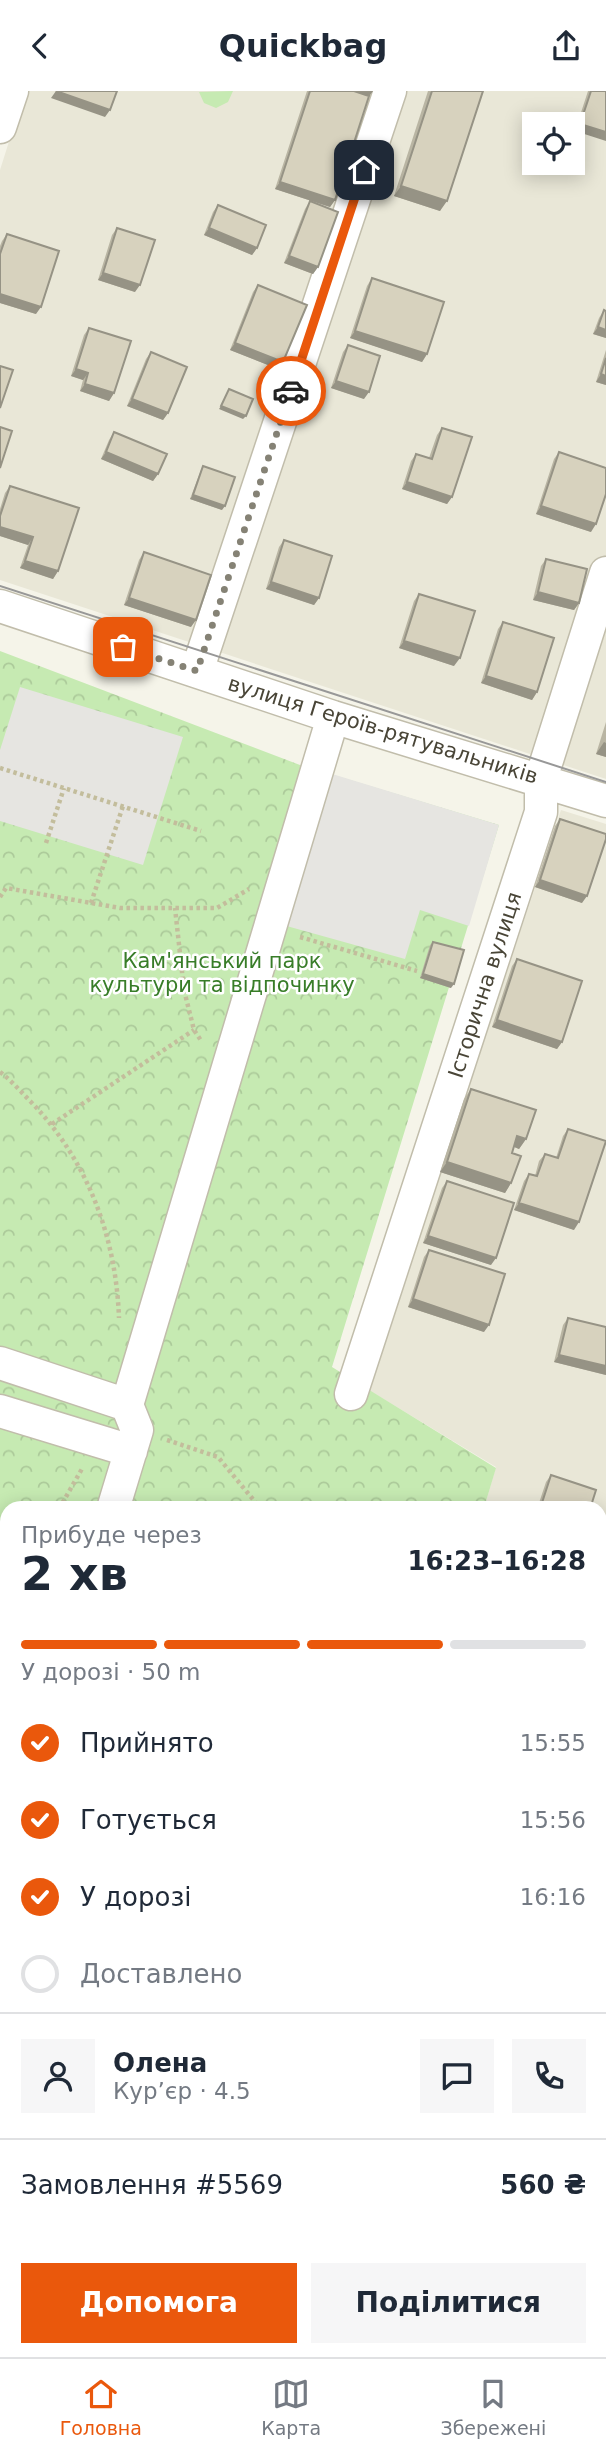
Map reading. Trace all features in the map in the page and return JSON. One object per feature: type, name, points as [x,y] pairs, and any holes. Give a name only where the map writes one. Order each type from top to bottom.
[{"type":"street","points":[[0,127],[12,91]]},
{"type":"street","points":[[197,671],[390,91]]},
{"type":"street","name":"Історична вулиця","points":[[351,1394],[541,812],[541,779],[606,573]]},
{"type":"street","name":"вулиця Героїв-рятувальників","points":[[0,606],[333,717],[606,801]]},
{"type":"street","points":[[115,1501],[132,1429],[270,928],[333,717]]},
{"type":"street","points":[[0,1363],[132,1429]]},
{"type":"street","points":[[0,1411],[97,1440],[132,1429]]},
{"type":"path","points":[[1,770],[201,831]]},
{"type":"path","points":[[46,843],[64,788]]},
{"type":"path","points":[[92,903],[123,806]]},
{"type":"path","points":[[0,897],[6,888],[120,908],[217,908],[289,865]]},
{"type":"path","points":[[166,989],[184,990],[175,908]]},
{"type":"path","points":[[270,928],[417,971]]},
{"type":"path","points":[[52,1124],[194,1030]]},
{"type":"path","points":[[0,1072],[52,1124],[81,1169],[104,1222],[117,1283],[119,1329]]},
{"type":"path","points":[[132,1429],[218,1457],[254,1501]]},
{"type":"path","points":[[63,1501],[97,1440]]},
{"type":"shaded area","points":[[25,91],[606,91],[606,779],[0,580],[0,170]]},
{"type":"shaded area","points":[[20,687],[183,737],[143,865],[0,821],[0,750]]},
{"type":"shaded area","points":[[329,773],[499,825],[469,926],[420,910],[405,959],[283,925]]},
{"type":"shaded area","points":[[561,810],[606,824],[606,1501],[486,1501],[496,1467],[367,1389]]},
{"type":"green space","points":[[233,91],[228,102],[216,108],[204,103],[199,92]]},
{"type":"green space","name":"Кам'янський парк культури та відпочинку","points":[[0,651],[300,765],[499,825],[332,1367],[496,1468],[486,1501],[0,1501]]},
{"type":"building","points":[[56,91],[117,91],[110,110]]},
{"type":"building","points":[[310,91],[354,91],[369,96],[351,152],[357,154],[350,176],[344,173],[335,200],[280,182]]},
{"type":"building","points":[[432,91],[483,91],[447,201],[401,186]]},
{"type":"building","points":[[591,91],[606,91],[606,132],[585,126],[584,112]]},
{"type":"building","points":[[310,201],[338,212],[318,267],[289,256]]},
{"type":"building","points":[[218,205],[266,225],[257,248],[209,228]]},
{"type":"building","points":[[117,228],[155,240],[140,285],[103,273]]},
{"type":"building","points":[[7,234],[59,251],[41,307],[0,294],[0,254]]},
{"type":"building","points":[[372,278],[444,302],[427,354],[355,331]]},
{"type":"building","points":[[258,285],[307,305],[283,362],[235,343]]},
{"type":"building","points":[[604,310],[606,311],[606,330],[598,327]]},
{"type":"building","points":[[89,328],[131,341],[114,393],[85,384],[88,373],[76,369]]},
{"type":"building","points":[[348,345],[380,356],[369,392],[336,381]]},
{"type":"building","points":[[151,352],[187,367],[168,413],[132,399]]},
{"type":"building","points":[[606,358],[606,376],[601,374]]},
{"type":"building","points":[[0,366],[13,370],[0,408]]},
{"type":"building","points":[[229,389],[253,399],[246,416],[221,406]]},
{"type":"building","points":[[0,427],[12,431],[0,468]]},
{"type":"building","points":[[442,428],[472,437],[452,497],[407,482],[416,454],[432,459]]},
{"type":"building","points":[[114,432],[167,454],[158,474],[106,452]]},
{"type":"building","points":[[559,452],[606,468],[606,494],[596,524],[541,506]]},
{"type":"building","points":[[203,466],[235,477],[225,506],[193,495]]},
{"type":"building","points":[[10,486],[79,508],[58,571],[25,561],[33,537],[0,527],[0,516]]},
{"type":"building","points":[[284,540],[332,556],[319,598],[271,582]]},
{"type":"building","points":[[144,552],[211,575],[196,620],[129,598]]},
{"type":"building","points":[[546,559],[587,569],[579,603],[538,592]]},
{"type":"building","points":[[419,594],[475,611],[460,658],[404,641]]},
{"type":"building","points":[[503,622],[554,638],[537,692],[486,676]]},
{"type":"building","points":[[560,819],[606,834],[587,896],[540,880]]},
{"type":"building","points":[[433,942],[464,950],[454,984],[423,974]]},
{"type":"building","points":[[517,959],[582,981],[562,1042],[497,1020]]},
{"type":"building","points":[[471,1089],[536,1110],[526,1139],[517,1136],[512,1153],[521,1156],[511,1183],[447,1162]]},
{"type":"building","points":[[568,1129],[606,1141],[579,1222],[519,1203],[529,1174],[537,1176],[545,1154],[558,1158]]},
{"type":"building","points":[[447,1181],[514,1203],[496,1258],[428,1236]]},
{"type":"building","points":[[429,1250],[505,1274],[489,1325],[413,1299]]},
{"type":"building","points":[[568,1318],[606,1327],[606,1366],[559,1355]]},
{"type":"building","points":[[551,1475],[596,1490],[593,1501],[543,1501]]},
{"type":"tram line","points":[[0,586],[606,782]]},
{"type":"way so far","points":[[123,647],[197,671],[291,391]]},
{"type":"route","points":[[291,391],[364,170]]}]
